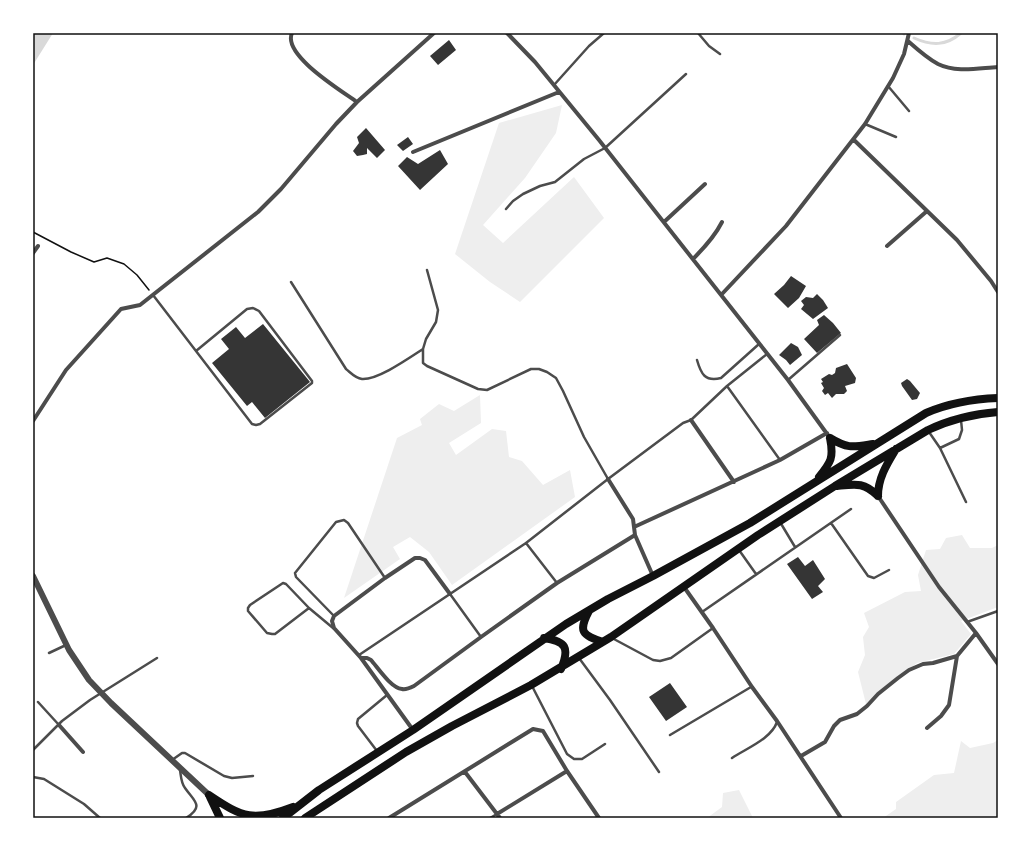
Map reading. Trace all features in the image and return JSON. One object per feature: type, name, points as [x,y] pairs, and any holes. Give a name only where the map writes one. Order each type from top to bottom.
[{"type":"highway","points":[[283,818],[300,804],[412,730],[544,638],[589,610],[750,523],[926,413],[940,407],[964,401],[998,398]]},
{"type":"highway","points":[[305,818],[418,745],[561,669],[611,638],[738,548],[897,448],[942,423],[961,417],[998,412]]},
{"type":"highway","points":[[828,436],[841,445],[850,447],[877,444]]},
{"type":"highway","points":[[813,484],[830,463],[832,457],[833,450],[828,436]]},
{"type":"highway","points":[[878,496],[880,478],[897,448]]},
{"type":"highway","points":[[835,486],[858,484],[865,485],[878,496]]},
{"type":"highway","points":[[589,610],[582,625],[583,632],[589,637],[603,642]]},
{"type":"highway","points":[[544,638],[557,640],[564,646],[566,654],[561,669]]},
{"type":"highway","points":[[209,796],[227,808],[239,813],[254,816],[265,816],[300,804]]},
{"type":"highway","points":[[209,796],[220,818]]},
{"type":"highway","points":[[314,818],[326,804]]},
{"type":"street","points":[[292,33],[291,42],[308,66],[357,102]]},
{"type":"street","points":[[33,421],[66,370],[121,309],[140,305],[258,212],[357,102],[434,33]]},
{"type":"street","points":[[507,33],[535,62],[554,85],[722,294],[788,380],[828,436],[734,482],[634,527]]},
{"type":"street","points":[[722,294],[786,226],[854,140],[888,86],[899,65],[910,33]]},
{"type":"street","points":[[908,41],[925,56],[938,64],[949,68],[961,69],[998,67]]},
{"type":"street","points":[[413,152],[559,92]]},
{"type":"street","points":[[854,140],[958,240],[998,292]]},
{"type":"street","points":[[664,222],[705,184]]},
{"type":"street","points":[[887,246],[927,211]]},
{"type":"street","points":[[694,259],[717,232],[722,222]]},
{"type":"street","points":[[33,253],[38,246]]},
{"type":"street","points":[[691,420],[734,482]]},
{"type":"street","points":[[608,479],[634,519],[635,535],[653,576]]},
{"type":"street","points":[[878,496],[938,587],[976,633],[998,664]]},
{"type":"street","points":[[360,657],[371,660],[394,686],[401,689],[408,689],[557,583],[635,535]]},
{"type":"street","points":[[412,730],[360,657],[334,628],[332,621],[334,616],[385,578],[416,558],[425,560],[450,594]]},
{"type":"street","points":[[33,576],[67,644],[79,666],[89,680],[209,796]]},
{"type":"street","points":[[683,587],[801,756],[841,818]]},
{"type":"street","points":[[926,728],[941,716],[949,705],[957,656],[976,633]]},
{"type":"street","points":[[801,756],[825,742],[834,726],[840,720],[858,714],[878,694],[909,670],[923,664],[933,663],[957,656]]},
{"type":"street","points":[[59,725],[83,752]]},
{"type":"street","points":[[389,818],[533,729],[542,731],[599,818]]},
{"type":"street","points":[[464,772],[498,816],[567,771]]},
{"type":"lane","points":[[554,85],[589,46],[604,33]]},
{"type":"lane","points":[[698,33],[709,46],[720,54]]},
{"type":"lane","points":[[506,209],[513,201],[531,189],[555,182],[584,159],[605,148],[686,74]]},
{"type":"lane","points":[[888,86],[909,111]]},
{"type":"lane","points":[[865,124],[896,137]]},
{"type":"lane","points":[[427,270],[438,310],[436,322],[426,339],[423,349],[423,362],[427,366],[478,390],[487,390],[531,369],[539,369],[547,372],[556,378],[584,436],[608,479]]},
{"type":"lane","points":[[291,282],[346,369],[354,376],[370,378],[396,367],[423,349]]},
{"type":"lane","points":[[153,295],[252,424],[260,424],[311,386],[312,383],[259,311],[253,308],[247,309],[196,351]]},
{"type":"lane","points":[[788,380],[840,335]]},
{"type":"lane","points":[[697,360],[703,375],[709,379],[715,380],[721,378],[760,344]]},
{"type":"lane","points":[[360,657],[526,543],[683,423],[691,420],[727,386],[767,354]]},
{"type":"lane","points":[[727,386],[780,460]]},
{"type":"lane","points":[[940,448],[959,439],[962,430],[961,417]]},
{"type":"lane","points":[[928,430],[940,448],[966,502]]},
{"type":"lane","points":[[701,612],[851,509]]},
{"type":"lane","points":[[334,616],[296,577],[295,573],[336,522],[344,520],[348,523],[385,578]]},
{"type":"lane","points":[[780,521],[795,547]]},
{"type":"lane","points":[[830,523],[868,576],[874,578],[889,570]]},
{"type":"lane","points":[[526,543],[557,583]]},
{"type":"lane","points":[[738,548],[756,574]]},
{"type":"lane","points":[[309,608],[276,634],[267,633],[248,611],[250,605],[283,583],[289,586],[309,608],[334,628]]},
{"type":"lane","points":[[450,594],[481,637]]},
{"type":"lane","points":[[967,622],[998,611]]},
{"type":"lane","points":[[611,638],[653,660],[660,662],[671,658],[713,628]]},
{"type":"lane","points":[[49,653],[67,644]]},
{"type":"lane","points":[[33,750],[59,725],[100,692],[157,658]]},
{"type":"lane","points":[[579,658],[610,700],[659,772]]},
{"type":"lane","points":[[531,685],[567,754],[574,759],[582,759],[605,744]]},
{"type":"lane","points":[[670,735],[752,687]]},
{"type":"lane","points":[[378,752],[357,723],[358,719],[388,695]]},
{"type":"lane","points":[[38,702],[59,725]]},
{"type":"lane","points":[[732,758],[770,734],[775,728],[777,721]]},
{"type":"lane","points":[[172,761],[182,753],[185,753],[224,776],[232,778],[253,776]]},
{"type":"lane","points":[[179,767],[182,784],[196,802],[196,808],[193,814],[186,818]]},
{"type":"lane","points":[[33,777],[44,779],[84,804],[100,818]]},
{"type":"lane","points":[[490,818],[498,816]]},
{"type":"path","points":[[33,232],[94,262],[106,258],[124,264],[137,275],[153,295]]},
{"type":"shaded area","points":[[33,33],[53,33],[33,65]]},
{"type":"shaded area","points":[[562,105],[556,133],[525,178],[483,225],[503,243],[574,177],[604,218],[520,302],[490,282],[455,254],[499,123]]},
{"type":"shaded area","points":[[480,395],[481,423],[449,443],[456,455],[492,429],[506,431],[509,457],[522,461],[543,485],[570,470],[575,497],[452,585],[429,552],[410,537],[393,547],[400,559],[344,598],[397,438],[422,425],[420,419],[439,404],[454,411]]},
{"type":"shaded area","points":[[962,535],[970,548],[992,548],[998,545],[998,607],[961,621],[971,634],[954,654],[917,663],[866,704],[858,672],[865,655],[863,637],[869,627],[864,613],[905,592],[921,591],[918,575],[926,550],[940,549],[946,538]]},
{"type":"shaded area","points":[[998,740],[998,818],[883,818],[896,809],[896,802],[934,775],[954,773],[961,741],[970,748],[993,743]]},
{"type":"shaded area","points":[[739,790],[753,818],[707,818],[722,807],[723,793]]},
{"type":"building","points":[[449,40],[456,50],[438,65],[430,56]]},
{"type":"building","points":[[366,128],[385,150],[377,158],[367,148],[367,154],[363,155],[357,156],[353,151],[359,143],[357,137]]},
{"type":"building","points":[[408,137],[413,144],[403,151],[397,145]]},
{"type":"building","points":[[440,150],[448,164],[420,190],[398,166],[407,157],[418,164]]},
{"type":"building","points":[[791,276],[806,286],[799,298],[788,308],[774,294]]},
{"type":"building","points":[[817,294],[828,308],[813,319],[801,309],[804,305],[801,301],[806,297],[813,298]]},
{"type":"building","points":[[824,315],[841,333],[817,353],[804,339],[819,325],[817,320]]},
{"type":"building","points":[[263,324],[310,382],[265,418],[252,402],[247,406],[212,363],[229,349],[221,339],[236,327],[245,338]]},
{"type":"building","points":[[791,343],[798,347],[802,355],[790,365],[779,355]]},
{"type":"building","points":[[847,364],[856,378],[855,383],[845,386],[847,391],[844,394],[836,394],[832,398],[828,393],[825,395],[822,391],[824,388],[821,383],[823,382],[821,379],[829,374],[832,375],[835,373],[836,368]]},
{"type":"building","points":[[907,379],[920,393],[917,399],[912,400],[902,386],[901,383]]},
{"type":"building","points":[[798,557],[805,566],[813,560],[825,579],[818,586],[823,592],[812,599],[787,564]]},
{"type":"building","points":[[670,683],[687,707],[666,721],[649,697]]},
{"type":"waterway","points":[[914,38],[921,41],[939,43],[950,40],[961,33]]}]
